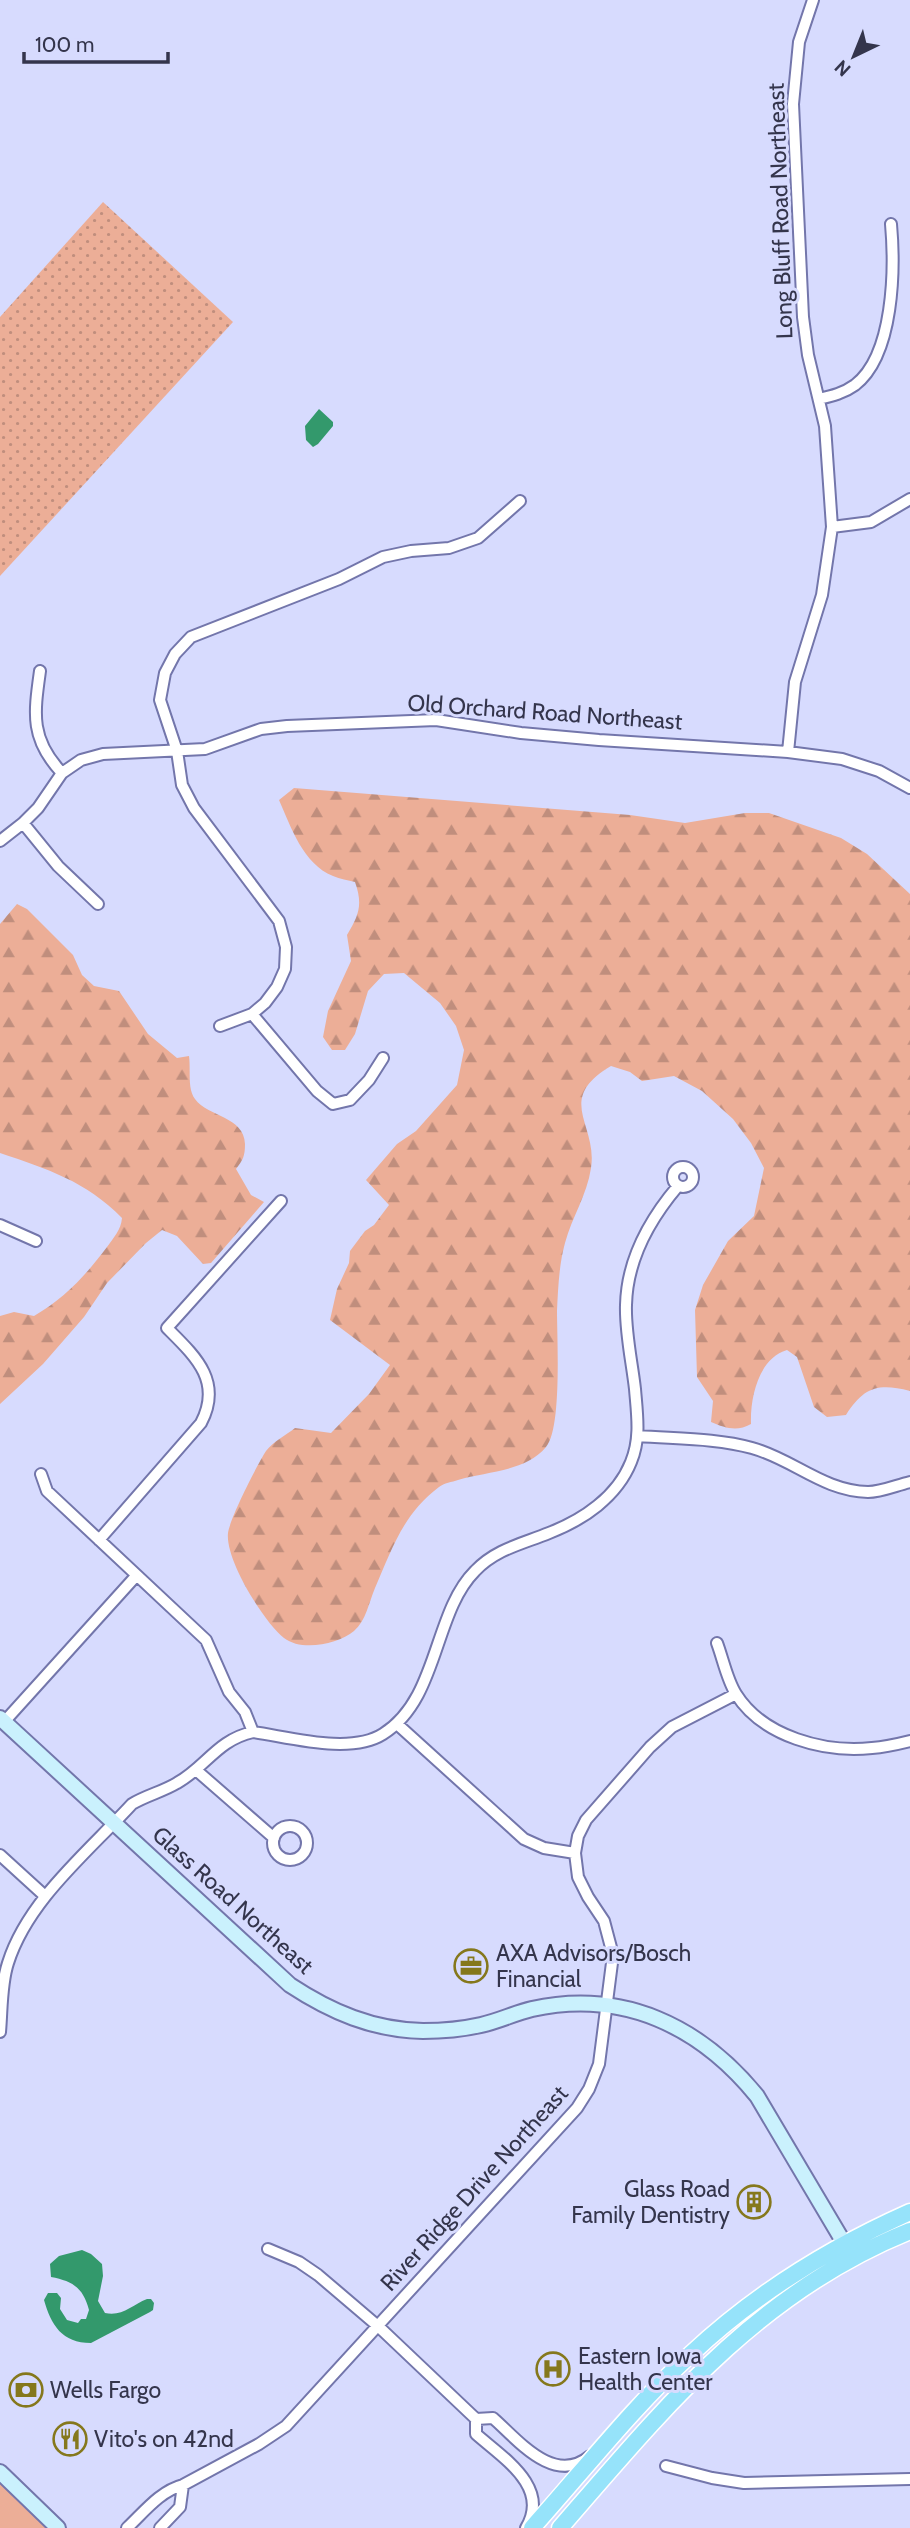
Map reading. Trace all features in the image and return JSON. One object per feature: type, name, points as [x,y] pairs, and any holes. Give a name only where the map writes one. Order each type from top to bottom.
[{"type":"main road","points":[[532,2528],[690,2354],[731,2319],[781,2282],[845,2243],[910,2212]]},
{"type":"main road","points":[[560,2528],[655,2418],[698,2373],[745,2331],[780,2303],[853,2258],[910,2231]]},
{"type":"street","name":"Long Bluff Road Northeast","points":[[788,752],[795,682],[822,595],[832,527],[825,426],[808,355],[803,317],[793,104],[799,42],[813,0]]},
{"type":"street","points":[[820,399],[841,393],[856,384],[878,352],[889,302],[894,260],[891,224]]},
{"type":"street","points":[[832,527],[871,522],[910,499]]},
{"type":"street","points":[[220,1026],[252,1014],[277,987],[285,969],[286,947],[279,921],[194,808],[182,785],[177,751],[160,700],[165,673],[175,654],[191,637],[339,579],[383,557],[411,551],[449,548],[478,538],[520,501]]},
{"type":"street","points":[[40,671],[35,720],[38,739],[47,758],[62,773]]},
{"type":"street","name":"Old Orchard Road Northeast","points":[[0,841],[38,808],[62,773],[82,760],[103,754],[205,749],[261,729],[286,726],[436,720],[520,733],[788,752],[842,759],[879,771],[910,788]]},
{"type":"street","points":[[23,823],[58,866],[98,904]]},
{"type":"street","points":[[252,1014],[317,1091],[332,1104],[351,1100],[369,1080],[383,1058]]},
{"type":"street","points":[[0,2032],[7,1965],[32,1913],[114,1823],[140,1799],[175,1784],[196,1770],[228,1740],[253,1732],[337,1744],[361,1743],[381,1736],[397,1724],[417,1694],[432,1665],[457,1594],[473,1572],[493,1555],[579,1520],[600,1504],[618,1483],[631,1463],[639,1436],[626,1306],[629,1281],[635,1256],[648,1228],[678,1186]]},
{"type":"street","points":[[99,1540],[201,1423],[209,1408],[210,1395],[196,1357],[167,1328],[281,1200]]},
{"type":"street","points":[[0,1225],[36,1241]]},
{"type":"street","points":[[639,1436],[729,1443],[753,1448],[780,1458],[835,1487],[869,1492],[910,1482]]},
{"type":"street","points":[[41,1474],[47,1491],[206,1640],[229,1692],[245,1712],[253,1732]]},
{"type":"street","points":[[2,1720],[136,1576]]},
{"type":"street","points":[[717,1643],[736,1694],[760,1720],[791,1738],[828,1747],[871,1748],[910,1741]]},
{"type":"street","points":[[397,1724],[524,1839],[544,1848],[575,1853],[578,1836],[586,1820],[650,1747],[672,1727],[736,1694]]},
{"type":"street","name":"Glass Road Northeast","points":[[2,1720],[290,1985],[340,2014],[376,2026],[427,2031],[481,2025],[531,2009],[554,2005],[607,2003],[660,2020],[685,2032],[738,2072],[757,2096],[853,2258]]},
{"type":"street","points":[[196,1770],[274,1838]]},
{"type":"street","name":"River Ridge Drive Northeast","points":[[127,2528],[173,2488],[260,2444],[286,2426],[577,2108],[589,2089],[599,2064],[612,1955],[604,1921],[579,1877],[575,1853]]},
{"type":"street","points":[[0,1855],[45,1896]]},
{"type":"street","points":[[268,2249],[318,2275],[379,2327],[476,2419],[477,2434],[521,2474],[530,2487],[534,2503],[526,2528]]},
{"type":"street","points":[[476,2419],[493,2418],[534,2454],[549,2463],[566,2467],[584,2460],[615,2434]]},
{"type":"street","points":[[667,2466],[744,2483],[910,2479]]},
{"type":"street","points":[[0,2472],[58,2528]]},
{"type":"street","points":[[160,2528],[180,2507],[183,2485]]},
{"type":"green space","points":[[103,202],[233,322],[0,576],[0,317]]},
{"type":"green space","points":[[294,788],[630,815],[685,823],[745,813],[769,813],[841,838],[867,854],[910,894],[910,1391],[889,1387],[873,1390],[859,1398],[846,1415],[827,1417],[814,1407],[797,1357],[787,1350],[769,1361],[758,1380],[752,1402],[751,1424],[731,1428],[711,1422],[713,1401],[697,1377],[695,1310],[703,1285],[728,1241],[754,1216],[764,1168],[751,1143],[733,1119],[702,1091],[674,1076],[642,1081],[630,1072],[611,1066],[594,1078],[585,1090],[581,1102],[592,1152],[591,1168],[561,1260],[557,1311],[557,1403],[551,1437],[546,1447],[517,1466],[446,1484],[427,1497],[400,1533],[364,1617],[354,1631],[339,1640],[320,1645],[300,1645],[284,1638],[266,1619],[239,1574],[229,1545],[230,1526],[251,1479],[269,1448],[295,1428],[331,1433],[369,1394],[390,1365],[330,1320],[337,1289],[349,1263],[350,1251],[389,1205],[366,1180],[397,1144],[416,1131],[457,1085],[464,1050],[456,1026],[440,1003],[404,973],[384,974],[368,991],[355,1034],[345,1050],[332,1050],[323,1037],[328,1011],[351,961],[347,935],[357,916],[359,897],[355,882],[323,870],[299,844],[279,800]]},
{"type":"green space","points":[[17,904],[27,909],[73,955],[82,975],[94,986],[119,991],[148,1034],[177,1058],[189,1056],[190,1084],[195,1099],[239,1128],[245,1148],[243,1158],[236,1169],[251,1195],[264,1202],[211,1263],[203,1264],[177,1236],[162,1230],[107,1283],[84,1317],[43,1364],[0,1404],[0,1316],[14,1312],[34,1316],[56,1302],[99,1257],[117,1233],[122,1218],[80,1185],[0,1153],[0,924]]},
{"type":"green space","points":[[0,2472],[58,2528],[0,2528]]},
{"type":"shaded area","points":[[319,409],[333,422],[333,426],[313,447],[306,440],[305,426]]},
{"type":"shaded area","points":[[82,2250],[102,2264],[103,2276],[98,2301],[105,2313],[122,2312],[147,2299],[154,2303],[150,2312],[91,2343],[72,2340],[59,2331],[44,2300],[48,2293],[57,2293],[61,2298],[60,2309],[67,2320],[78,2323],[81,2319],[86,2319],[89,2310],[80,2291],[71,2283],[51,2277],[50,2264],[59,2256]]},
{"type":"place","name":"AXA Advisors/Bosch Financial","points":[[471,1966]]},
{"type":"place","name":"Glass Road Family Dentistry","points":[[754,2202]]},
{"type":"place","name":"Eastern Iowa Health Center","points":[[553,2369]]},
{"type":"place","name":"Wells Fargo","points":[[26,2390]]},
{"type":"place","name":"Vito's on 42nd","points":[[70,2439]]}]
